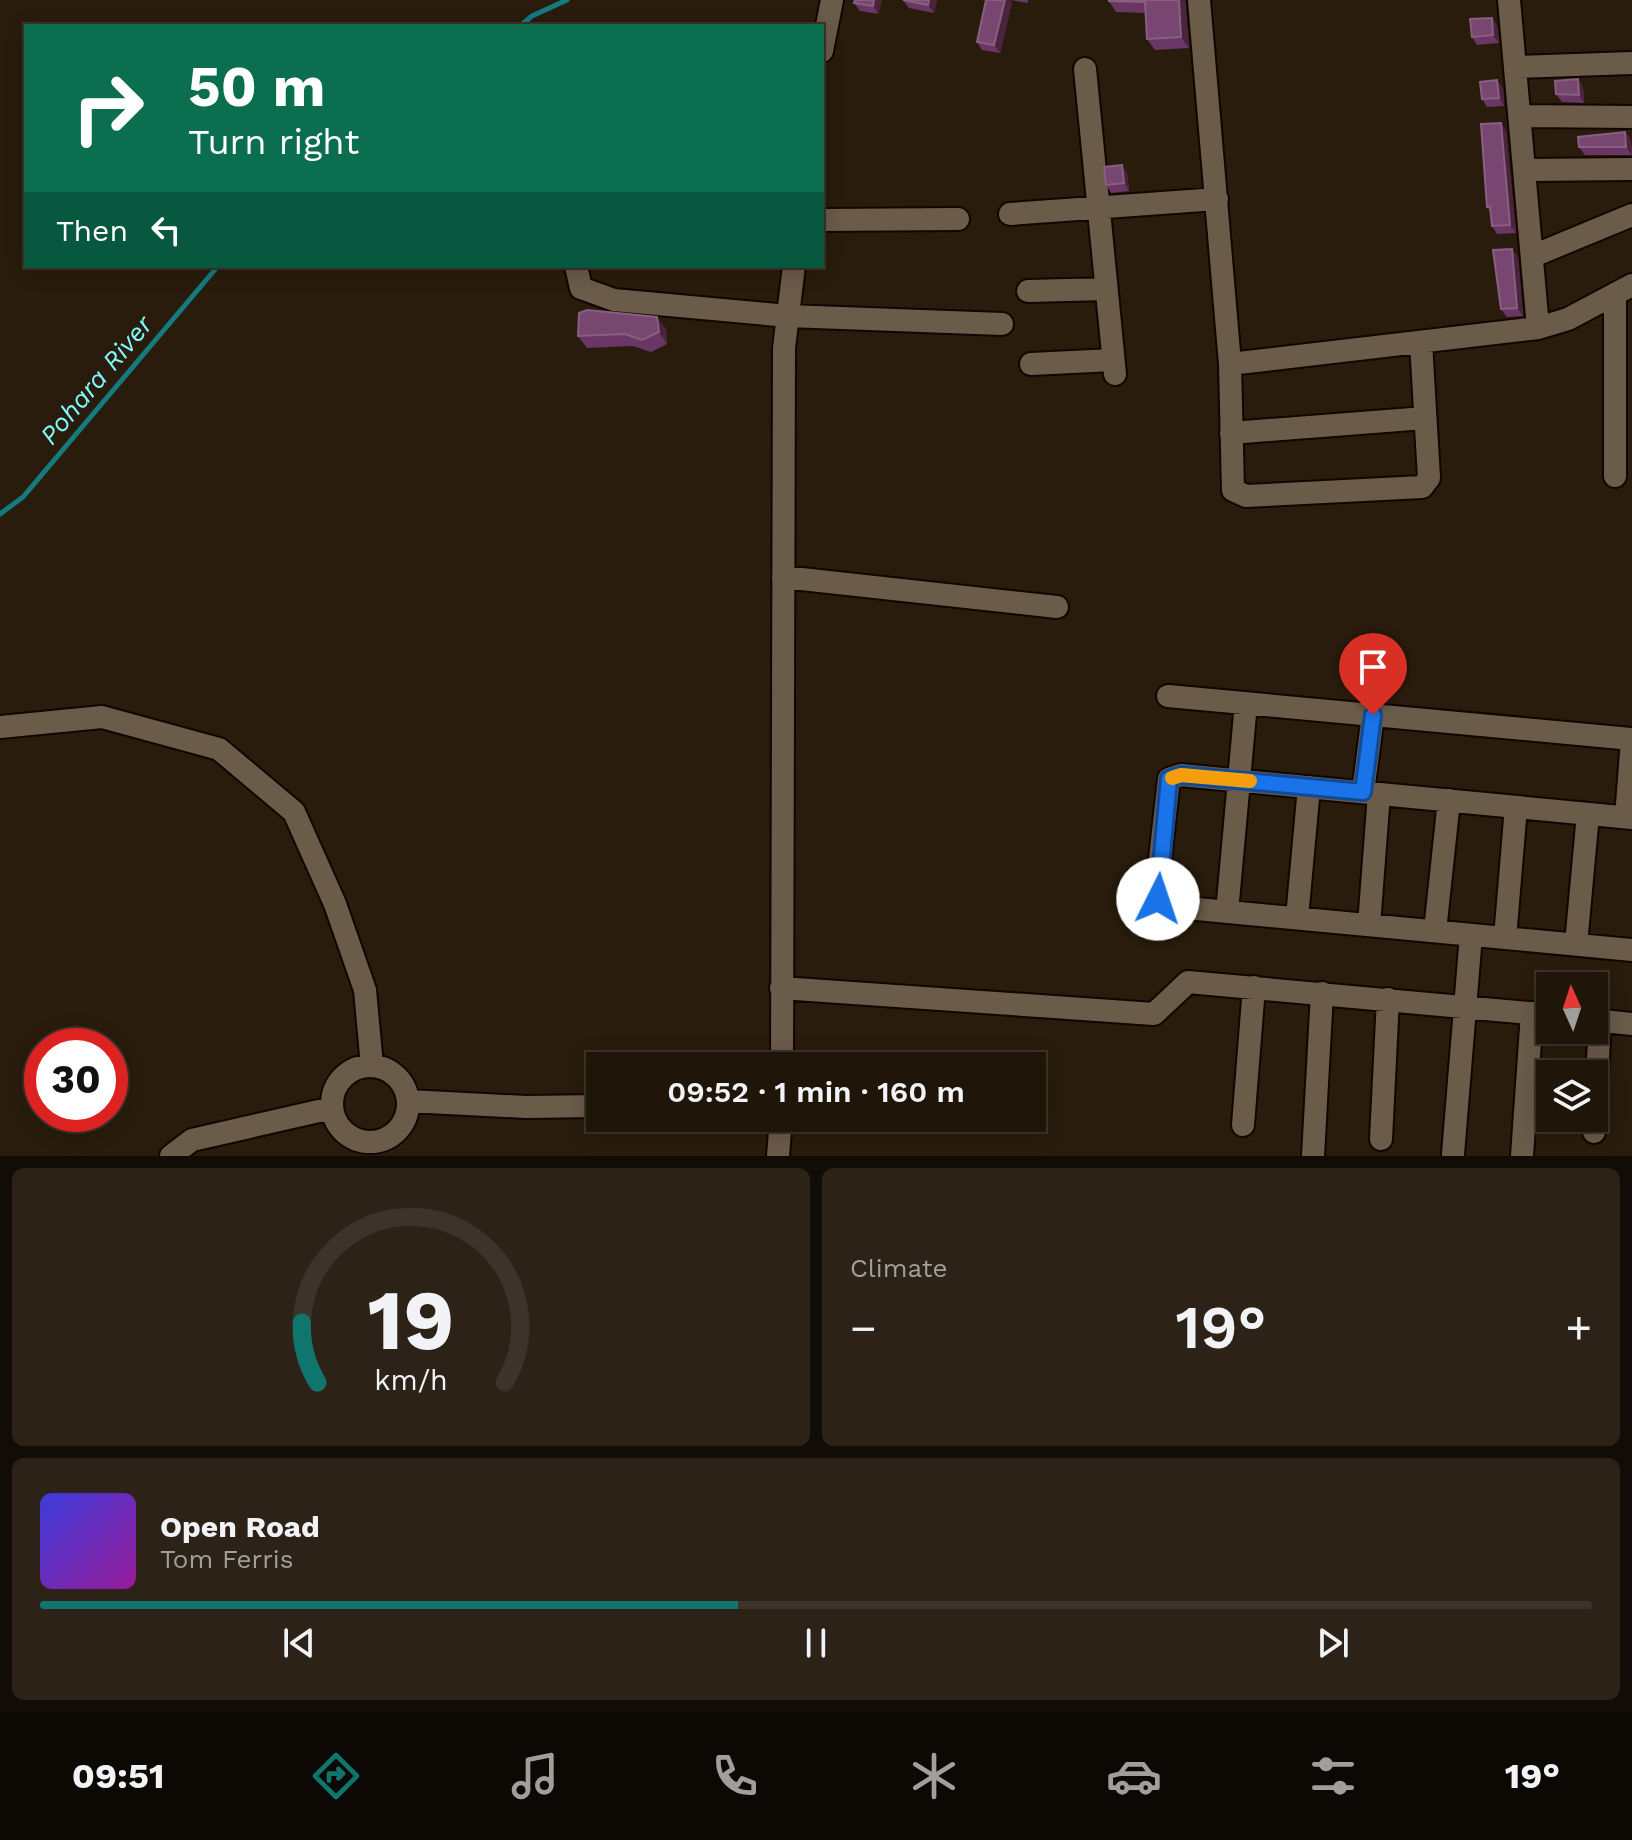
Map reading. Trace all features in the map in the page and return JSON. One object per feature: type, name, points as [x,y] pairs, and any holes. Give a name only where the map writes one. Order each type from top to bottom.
[{"type":"street","points":[[824,41],[832,0]]},
{"type":"street","points":[[1199,0],[1230,364],[1233,490],[1246,496],[1422,487],[1429,478],[1421,342]]},
{"type":"street","points":[[1509,0],[1538,328]]},
{"type":"street","points":[[1515,67],[1632,63]]},
{"type":"street","points":[[1031,364],[1114,367],[1085,69]]},
{"type":"street","points":[[1520,116],[1632,117]]},
{"type":"street","points":[[1525,170],[1632,169]]},
{"type":"street","points":[[1010,214],[1217,199]]},
{"type":"street","points":[[1533,256],[1632,215]]},
{"type":"street","points":[[824,220],[958,219]]},
{"type":"street","points":[[576,268],[581,288],[614,300],[788,316],[1002,324]]},
{"type":"street","points":[[782,1052],[784,348],[794,268]]},
{"type":"street","points":[[1028,291],[1106,289]]},
{"type":"street","points":[[1230,364],[1538,328],[1568,319],[1624,290],[1621,464]]},
{"type":"street","points":[[1231,433],[1425,418]]},
{"type":"street","points":[[783,577],[1057,607]]},
{"type":"street","points":[[1168,696],[1632,740],[1629,818],[1181,775],[1169,779],[1156,894],[1165,906],[1632,950]]},
{"type":"street","points":[[1227,912],[1246,703]]},
{"type":"street","points":[[1369,925],[1373,715]]},
{"type":"street","points":[[0,727],[102,717],[219,749],[294,812],[335,904],[365,990],[372,1066]]},
{"type":"street","points":[[1297,918],[1309,787]]},
{"type":"street","points":[[1435,931],[1449,800]]},
{"type":"street","points":[[1505,938],[1516,807]]},
{"type":"street","points":[[1576,944],[1588,814]]},
{"type":"street","points":[[1453,1154],[1471,935]]},
{"type":"street","points":[[781,988],[1154,1014],[1188,982],[1536,1013]]},
{"type":"street","points":[[1243,1125],[1254,987]]},
{"type":"street","points":[[1313,1156],[1322,993]]},
{"type":"street","points":[[1381,1139],[1388,999]]},
{"type":"street","points":[[1608,1021],[1632,1024]]},
{"type":"street","points":[[1522,1156],[1537,1044]]},
{"type":"street","points":[[372,1066],[392,1073],[400,1081],[408,1101],[401,1126],[380,1140],[367,1141],[344,1131],[332,1108],[333,1095],[347,1073],[372,1066]]},
{"type":"street","points":[[408,1101],[526,1107],[586,1106]]},
{"type":"street","points":[[171,1156],[192,1140],[332,1108]]},
{"type":"street","points":[[778,1156],[780,1132]]},
{"type":"building","points":[[855,0],[874,0],[873,6],[854,3]]},
{"type":"building","points":[[903,0],[929,0],[928,5]]},
{"type":"building","points":[[986,0],[1005,0],[994,45],[977,42]]},
{"type":"building","points":[[1109,0],[1179,0],[1181,37],[1147,39],[1145,2]]},
{"type":"building","points":[[1492,18],[1493,35],[1472,37],[1470,19]]},
{"type":"building","points":[[1578,79],[1579,95],[1556,94],[1555,81]]},
{"type":"building","points":[[1497,80],[1499,98],[1482,99],[1480,82]]},
{"type":"building","points":[[1501,123],[1510,225],[1492,226],[1490,206],[1487,207],[1481,124]]},
{"type":"building","points":[[1625,132],[1626,147],[1579,147],[1578,137]]},
{"type":"building","points":[[1122,165],[1124,183],[1106,185],[1104,167]]},
{"type":"building","points":[[1512,249],[1517,308],[1501,309],[1493,250]]},
{"type":"building","points":[[587,310],[657,317],[659,332],[642,340],[625,334],[578,336],[579,313]]},
{"type":"waterway","name":"Pohara River","points":[[522,24],[532,16],[567,0]]},
{"type":"waterway","name":"Pohara River","points":[[0,514],[23,497],[216,268]]},
{"type":"slow traffic","points":[[1172,778],[1181,775],[1250,781]]},
{"type":"route","points":[[1158,899],[1156,894],[1169,779],[1181,775],[1363,792],[1373,715]]}]
